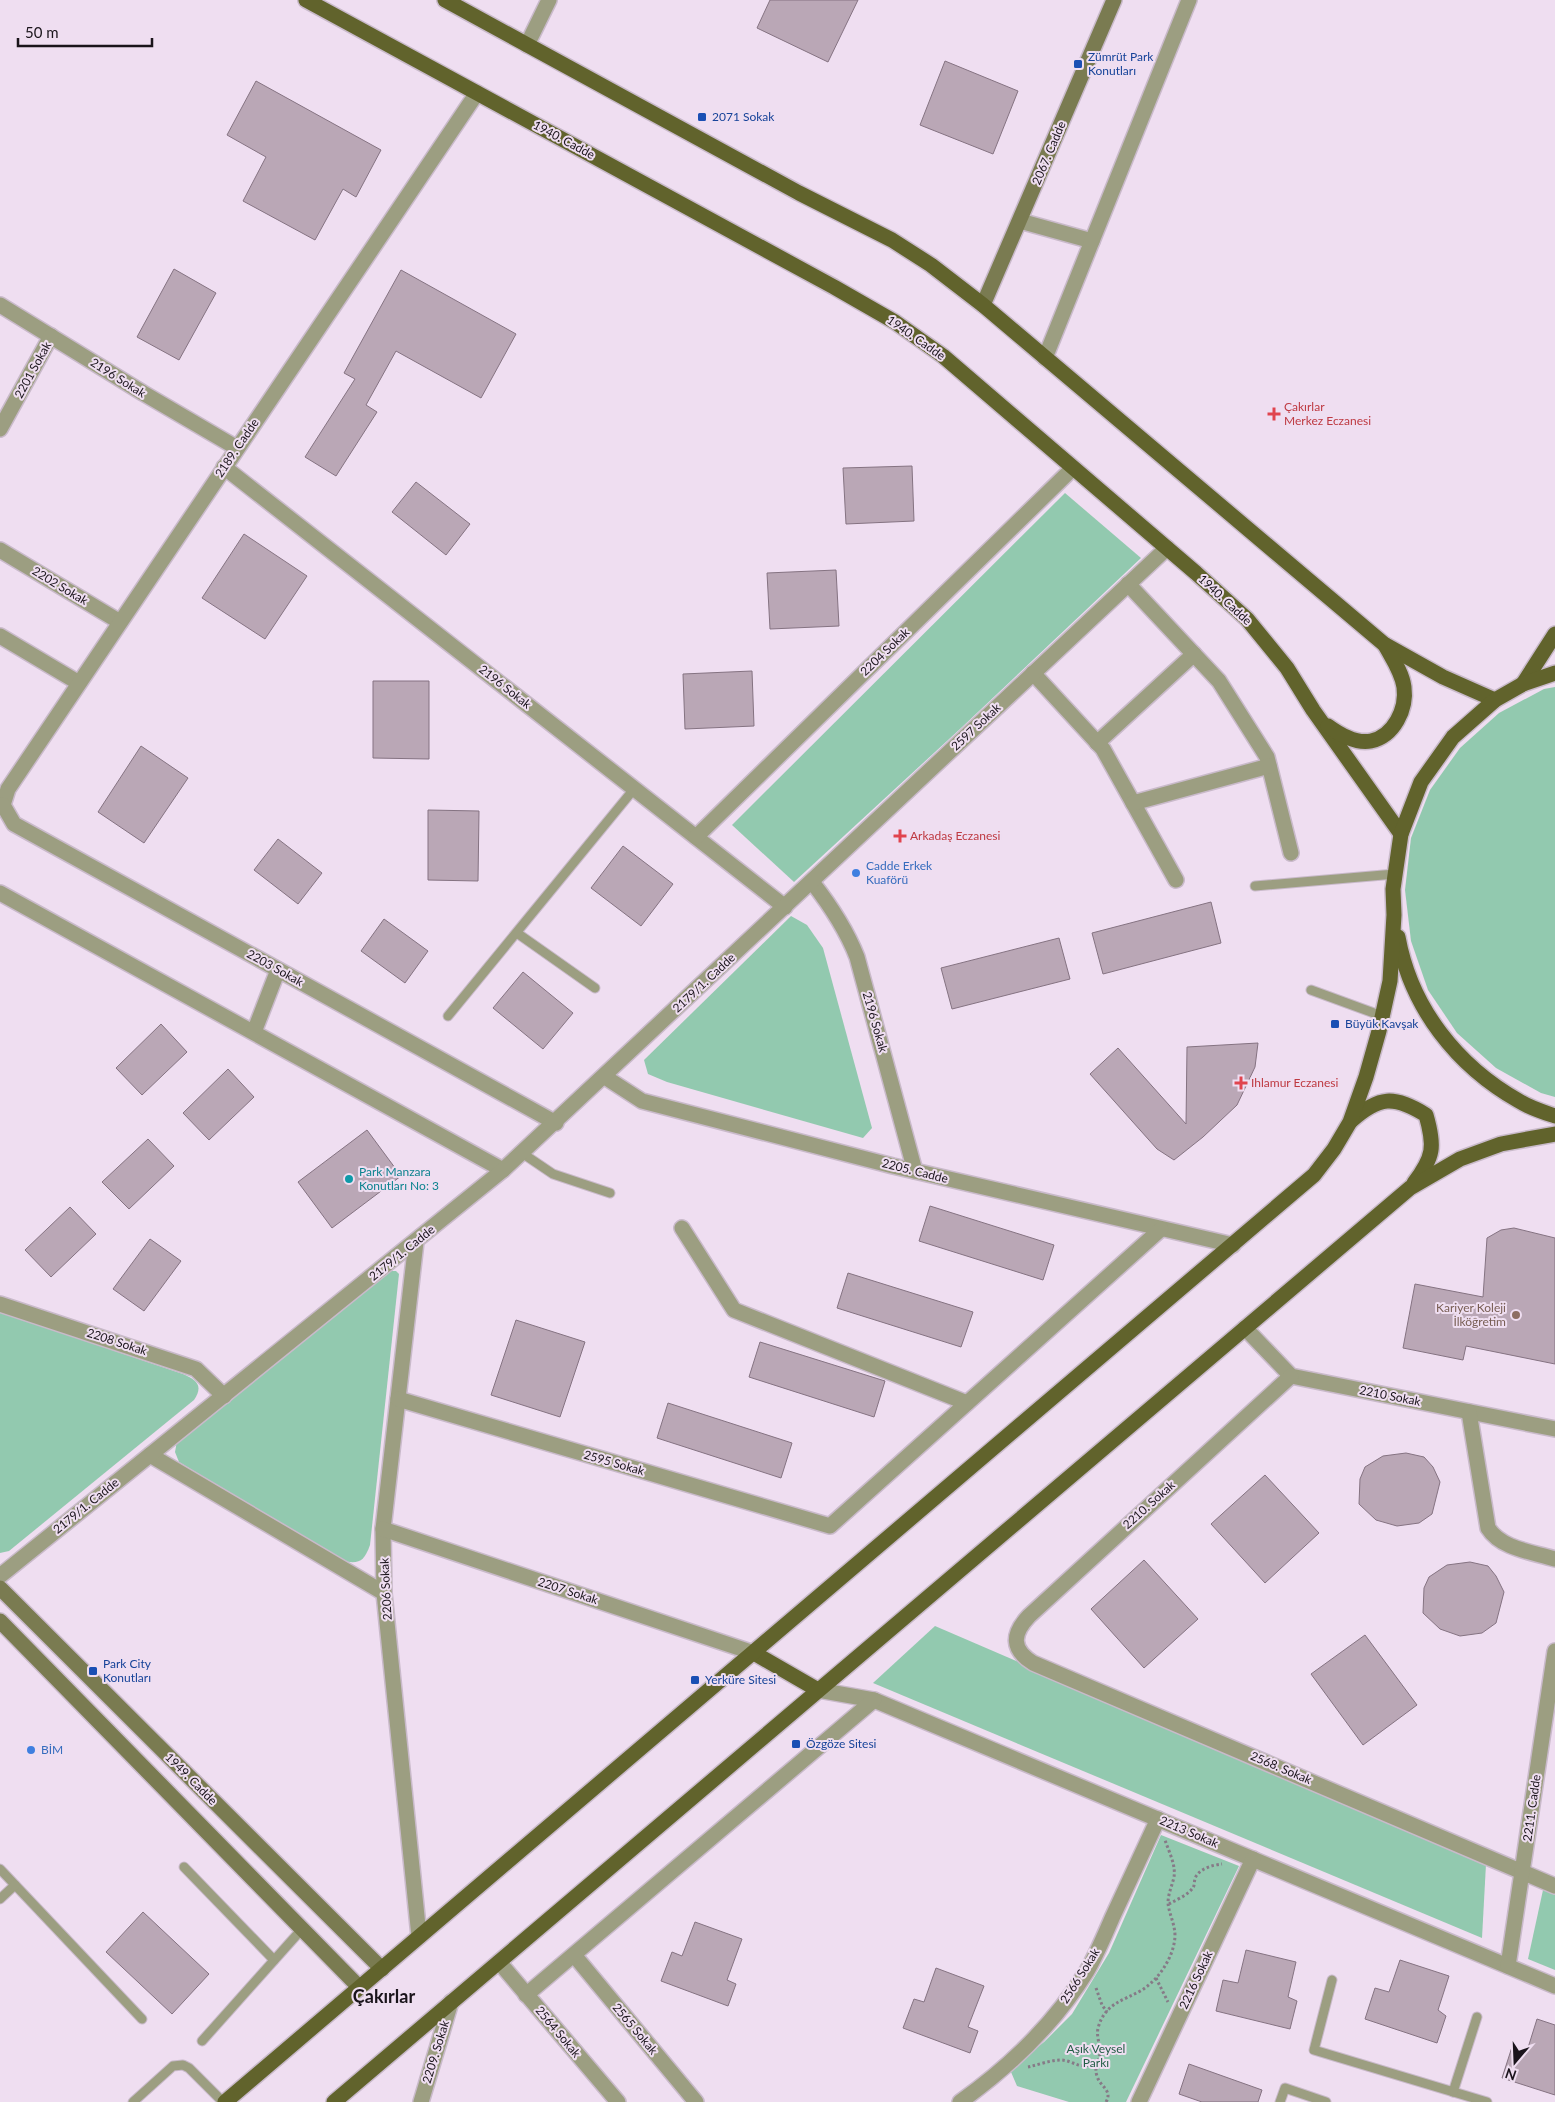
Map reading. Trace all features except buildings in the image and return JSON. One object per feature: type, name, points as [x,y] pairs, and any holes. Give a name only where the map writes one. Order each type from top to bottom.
[{"type":"main road","name":"1940. Cadde","points":[[306,0],[895,322],[943,356],[1247,619],[1287,668],[1313,710],[1401,834]]},
{"type":"main road","points":[[445,0],[799,193],[892,240],[931,265],[983,305],[1384,644],[1443,677],[1495,700]]},
{"type":"main road","points":[[1523,684],[1555,634]]},
{"type":"main road","points":[[1313,710],[1329,727],[1348,738],[1370,741],[1391,730],[1402,710],[1404,687],[1398,668],[1384,644]]},
{"type":"main road","points":[[224,2102],[1233,1246],[1314,1175],[1334,1150],[1350,1122],[1366,1077],[1390,981],[1395,874],[1401,834],[1421,782],[1453,737],[1495,700],[1523,684],[1555,673]]},
{"type":"main road","points":[[1394,915],[1401,954],[1414,991],[1434,1025],[1458,1056],[1488,1082],[1521,1103],[1555,1116]]},
{"type":"main road","points":[[1350,1122],[1366,1107],[1385,1100],[1407,1103],[1426,1115],[1432,1136],[1432,1153],[1422,1172],[1410,1188]]},
{"type":"main road","points":[[334,2102],[1410,1188],[1460,1159],[1501,1144],[1555,1134]]},
{"type":"main road","points":[[754,1653],[818,1690]]},
{"type":"street","points":[[527,45],[549,0]]},
{"type":"street","name":"2067. Cadde","points":[[983,305],[1114,0]]},
{"type":"street","points":[[1045,358],[1188,0]]},
{"type":"street","name":"2189. Cadde","points":[[2,804],[8,789],[477,93]]},
{"type":"street","points":[[1020,221],[1092,241]]},
{"type":"street","name":"2196 Sokak","points":[[0,305],[237,448]]},
{"type":"street","name":"2201 Sokak","points":[[0,430],[51,336]]},
{"type":"street","name":"2196 Sokak","points":[[224,467],[785,907]]},
{"type":"street","name":"2204 Sokak","points":[[696,837],[1073,468]]},
{"type":"street","name":"2597 Sokak","points":[[785,907],[1167,548]]},
{"type":"street","name":"2202 Sokak","points":[[0,550],[120,622]]},
{"type":"street","points":[[1128,584],[1219,681],[1267,757],[1291,853]]},
{"type":"street","points":[[0,636],[79,683]]},
{"type":"street","points":[[1097,743],[1194,654]]},
{"type":"street","points":[[1033,673],[1103,749],[1176,880]]},
{"type":"street","points":[[1133,803],[1269,766]]},
{"type":"street","name":"2203 Sokak","points":[[2,804],[14,824],[556,1123]]},
{"type":"street","name":"2196 Sokak","points":[[812,882],[831,906],[850,939],[857,957],[915,1171]]},
{"type":"street","points":[[0,893],[504,1170]]},
{"type":"street","name":"2179/1. Cadde","points":[[0,1576],[504,1170],[785,907]]},
{"type":"street","points":[[254,1032],[278,970]]},
{"type":"street","name":"2205. Cadde","points":[[605,1077],[642,1101],[915,1171],[1233,1246]]},
{"type":"street","points":[[682,1228],[734,1310],[967,1403],[1160,1229]]},
{"type":"street","name":"2206 Sokak","points":[[416,1242],[383,1529],[384,1593],[419,1936]]},
{"type":"street","name":"2208 Sokak","points":[[0,1304],[196,1369],[224,1396]]},
{"type":"street","points":[[1245,1328],[1291,1376]]},
{"type":"street","name":"2210 Sokak","points":[[1291,1376],[1555,1430]]},
{"type":"street","name":"2210. Sokak","points":[[1016,1640],[1017,1632],[1029,1616],[1291,1376]]},
{"type":"street","name":"2595 Sokak","points":[[398,1399],[830,1526],[967,1403]]},
{"type":"street","points":[[1469,1412],[1488,1528],[1494,1537],[1505,1544],[1555,1559]]},
{"type":"street","points":[[150,1455],[384,1593]]},
{"type":"street","name":"2207 Sokak","points":[[383,1529],[754,1653]]},
{"type":"street","name":"1949. Cadde","points":[[0,1588],[382,1969]]},
{"type":"street","name":"1949. Cadde","points":[[0,1621],[360,1988]]},
{"type":"street","name":"2568. Sokak","points":[[1016,1640],[1018,1649],[1033,1663],[1555,1886]]},
{"type":"street","name":"2211. Cadde","points":[[1508,1966],[1555,1650]]},
{"type":"street","name":"2213 Sokak","points":[[818,1690],[874,1700],[1555,1986]]},
{"type":"street","points":[[526,1995],[874,1700]]},
{"type":"street","name":"2566 Sokak","points":[[960,2102],[1039,2033],[1060,2009],[1087,1971],[1158,1819]]},
{"type":"street","name":"2216 Sokak","points":[[1139,2102],[1252,1859]]},
{"type":"street","name":"2565 Sokak","points":[[574,1955],[696,2102]]},
{"type":"street","name":"2564 Sokak","points":[[499,1962],[618,2102]]},
{"type":"street","name":"2209. Sokak","points":[[421,2102],[452,2002]]},
{"type":"lane","points":[[448,1016],[634,789]]},
{"type":"lane","points":[[1256,886],[1395,874]]},
{"type":"lane","points":[[517,933],[595,988]]},
{"type":"lane","points":[[1311,990],[1382,1016]]},
{"type":"lane","points":[[522,1153],[553,1174],[610,1193]]},
{"type":"lane","points":[[184,1867],[274,1960]]},
{"type":"lane","points":[[0,1869],[142,2019]]},
{"type":"lane","points":[[0,1899],[15,1885]]},
{"type":"lane","points":[[202,2041],[302,1929]]},
{"type":"lane","points":[[1332,1980],[1314,2050],[1487,2102]]},
{"type":"lane","points":[[1453,2092],[1477,2017]]},
{"type":"lane","points":[[133,2102],[173,2066],[183,2065],[189,2068],[224,2102]]},
{"type":"lane","points":[[1280,2102],[1285,2088],[1326,2102]]},
{"type":"path","points":[[1106,2102],[1109,2094],[1096,2076],[1097,2062],[1100,2055],[1097,2040],[1099,2027],[1107,2012],[1123,1998],[1143,1989],[1156,1978],[1170,1956],[1175,1938],[1172,1915],[1168,1904],[1174,1875],[1173,1862],[1158,1819]]},
{"type":"path","points":[[1168,1904],[1191,1890],[1195,1879],[1206,1868],[1252,1859]]},
{"type":"path","points":[[1087,1971],[1107,2012]]},
{"type":"path","points":[[1156,1978],[1168,2002],[1179,2016]]},
{"type":"path","points":[[1009,2061],[1024,2068],[1056,2060],[1068,2061],[1081,2066],[1088,2066],[1097,2062]]},
{"type":"green space","points":[[1065,493],[1141,558],[794,882],[732,825]]},
{"type":"green space","points":[[1555,687],[1555,1097],[1541,1093],[1496,1068],[1457,1033],[1428,990],[1411,941],[1405,890],[1411,838],[1430,790],[1460,748],[1499,713],[1544,689]]},
{"type":"green space","points":[[791,916],[807,925],[823,948],[872,1128],[863,1138],[667,1082],[648,1074],[644,1060]]},
{"type":"green space","points":[[391,1271],[396,1271],[399,1274],[370,1545],[363,1558],[357,1562],[342,1561],[179,1462],[175,1452],[177,1441]]},
{"type":"green space","points":[[0,1312],[183,1374],[195,1381],[198,1390],[194,1400],[9,1551],[0,1553]]},
{"type":"green space","points":[[935,1626],[1486,1864],[1482,1938],[873,1683]]},
{"type":"green space","name":"Aşık Veysel Parkı","points":[[1161,1835],[1239,1866],[1126,2102],[1069,2102],[1017,2086],[1011,2072],[1018,2063],[1044,2042],[1072,2014],[1109,1953]]},
{"type":"green space","points":[[1543,1890],[1555,1895],[1555,1970],[1528,1959]]},
{"type":"place","name":"Zümrüt Park Konutları","points":[[1078,64]]},
{"type":"place","name":"2071 Sokak","points":[[702,117]]},
{"type":"place","name":"Çakırlar Merkez Eczanesi","points":[[1274,414]]},
{"type":"place","name":"Arkadaş Eczanesi","points":[[900,836]]},
{"type":"place","name":"Cadde Erkek Kuaförü","points":[[856,873]]},
{"type":"place","name":"Büyük Kavşak","points":[[1335,1024]]},
{"type":"place","name":"Ihlamur Eczanesi","points":[[1241,1083]]},
{"type":"place","name":"Park Manzara Konutları No: 3","points":[[349,1179]]},
{"type":"place","name":"Kariyer Koleji İlköğretim","points":[[1516,1315]]},
{"type":"place","name":"Park City Konutları","points":[[93,1671]]},
{"type":"place","name":"Yerküre Sitesi","points":[[695,1680]]},
{"type":"place","name":"Özgöze Sitesi","points":[[796,1744]]},
{"type":"place","name":"BİM","points":[[31,1750]]},
{"type":"district","name":"Çakırlar","points":[[384,1997]]}]
